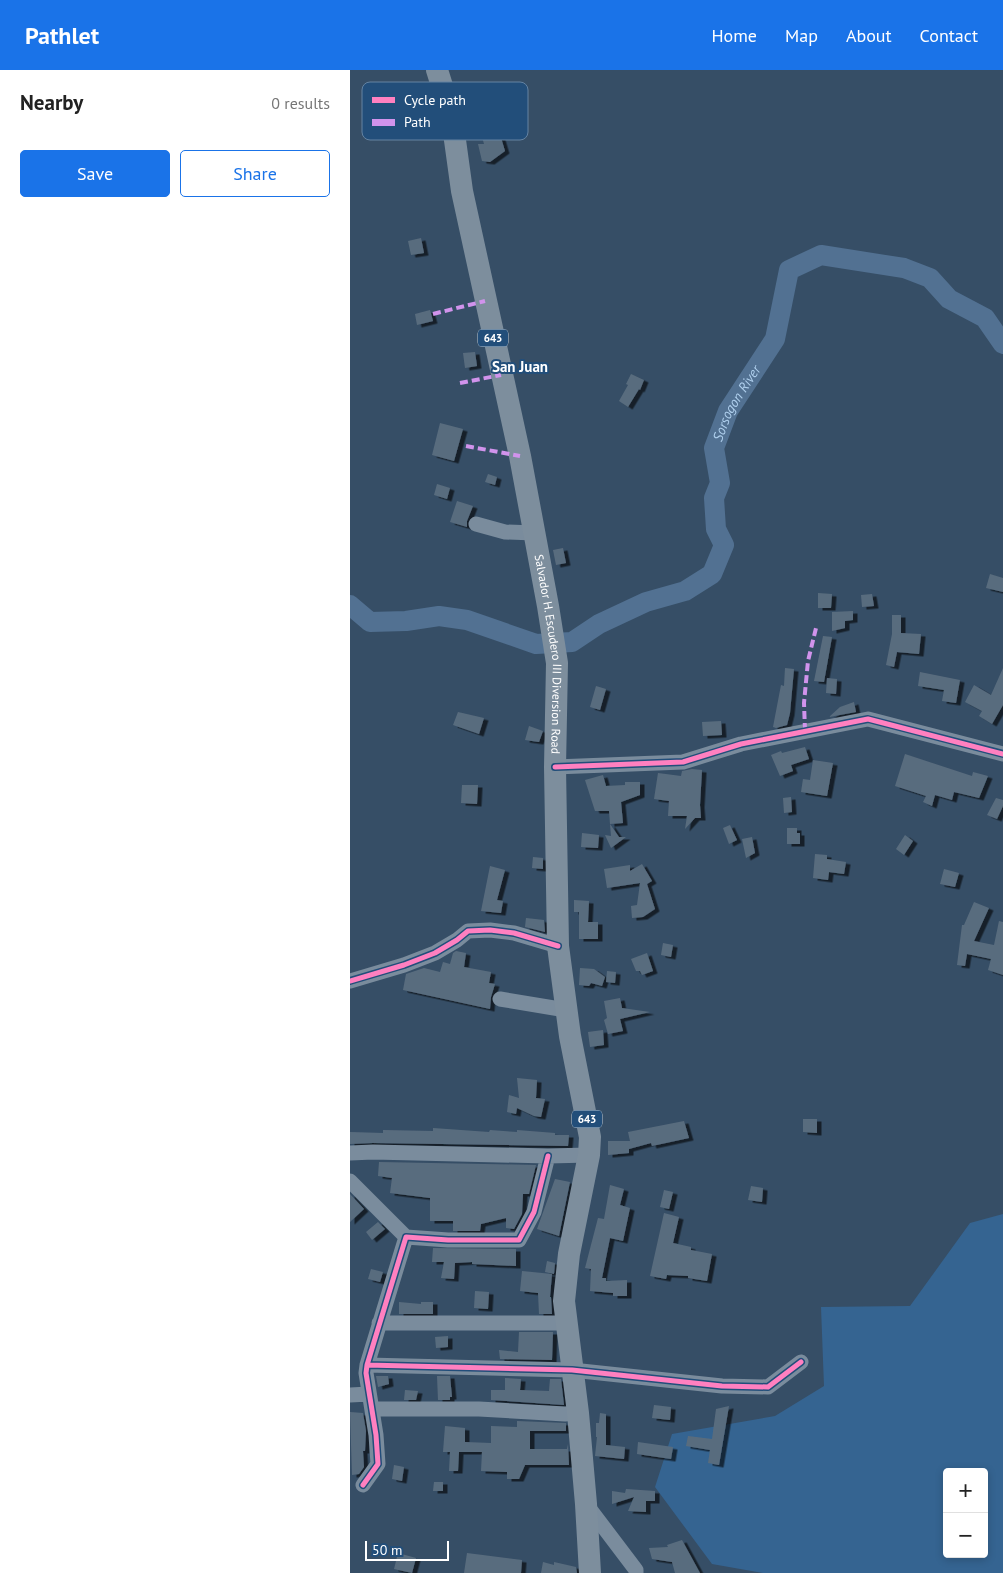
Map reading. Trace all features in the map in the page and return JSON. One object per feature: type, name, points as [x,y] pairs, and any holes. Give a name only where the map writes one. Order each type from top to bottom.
[{"type":"highway","name":"Salvador H. Escudero III Diversion Road","points":[[437,70],[441,82]]},
{"type":"highway","name":"Salvador H. Escudero III Diversion Road","points":[[455,140],[462,191],[520,456],[557,663],[555,767],[558,946],[566,1010],[590,1137],[589,1155],[569,1254],[564,1301],[578,1413],[590,1573]]},
{"type":"street","points":[[476,524],[505,532],[535,533]]},
{"type":"street","points":[[555,767],[683,762],[741,744],[868,718],[1003,754]]},
{"type":"street","points":[[350,981],[404,965],[435,952],[457,940],[468,930],[514,933],[558,946]]},
{"type":"street","points":[[500,999],[566,1010]]},
{"type":"street","points":[[350,1153],[589,1155]]},
{"type":"street","points":[[350,1181],[406,1237],[448,1240],[519,1240],[534,1212],[548,1156]]},
{"type":"street","points":[[362,1485],[378,1464],[367,1365],[406,1237]]},
{"type":"street","points":[[379,1323],[566,1323]]},
{"type":"street","points":[[367,1365],[572,1370],[722,1386],[768,1387],[801,1362]]},
{"type":"street","points":[[350,1394],[370,1401],[565,1414],[578,1413]]},
{"type":"street","points":[[586,1504],[636,1570],[636,1573]]},
{"type":"shaded area","points":[[1003,1214],[1003,1573],[763,1573],[712,1564],[655,1487],[672,1434],[775,1416],[824,1386],[821,1307],[910,1306],[970,1223]]},
{"type":"building","points":[[483,140],[502,140],[505,151],[490,162],[482,161],[478,144],[484,144]]},
{"type":"building","points":[[421,238],[424,253],[411,255],[408,241]]},
{"type":"building","points":[[430,310],[433,321],[417,325],[415,314]]},
{"type":"building","points":[[475,352],[477,366],[465,368],[463,353]]},
{"type":"building","points":[[631,374],[644,380],[640,390],[628,407],[619,401],[628,385],[626,384]]},
{"type":"building","points":[[440,423],[463,429],[454,461],[432,455]]},
{"type":"building","points":[[488,474],[497,477],[495,485],[485,482]]},
{"type":"building","points":[[437,484],[450,488],[447,499],[434,495]]},
{"type":"building","points":[[457,501],[473,506],[467,521],[467,527],[450,522]]},
{"type":"building","points":[[563,548],[566,563],[556,565],[553,550]]},
{"type":"building","points":[[990,574],[1003,578],[1003,592],[986,588]]},
{"type":"building","points":[[818,593],[832,594],[831,608],[818,608]]},
{"type":"building","points":[[872,594],[874,606],[862,607],[861,595]]},
{"type":"building","points":[[853,611],[853,620],[845,621],[845,628],[832,631],[832,612]]},
{"type":"building","points":[[892,615],[901,615],[901,633],[921,634],[919,654],[897,652],[894,667],[886,665],[892,634]]},
{"type":"building","points":[[823,636],[832,637],[824,682],[814,681]]},
{"type":"building","points":[[785,668],[794,669],[790,713],[787,725],[776,728],[773,727],[781,685],[784,686]]},
{"type":"building","points":[[1003,668],[1003,705],[992,724],[979,716],[982,711],[965,702],[974,685],[991,695]]},
{"type":"building","points":[[920,672],[960,680],[956,703],[942,701],[944,690],[918,686]]},
{"type":"building","points":[[827,678],[837,679],[836,694],[826,693]]},
{"type":"building","points":[[596,686],[606,689],[600,710],[590,707]]},
{"type":"building","points":[[854,702],[856,712],[829,717],[840,707]]},
{"type":"building","points":[[458,712],[484,718],[479,734],[453,725]]},
{"type":"building","points":[[721,721],[722,735],[703,736],[702,722]]},
{"type":"building","points":[[529,726],[543,731],[539,742],[525,740]]},
{"type":"building","points":[[805,747],[809,759],[791,765],[793,771],[780,776],[771,755],[781,751],[782,753]]},
{"type":"building","points":[[905,754],[972,776],[973,772],[988,776],[979,798],[954,792],[952,800],[935,795],[932,806],[923,802],[926,796],[895,786]]},
{"type":"building","points":[[813,760],[833,763],[827,796],[801,792],[803,779],[810,780]]},
{"type":"building","points":[[702,770],[701,818],[695,818],[685,829],[687,816],[668,816],[669,801],[654,799],[658,773],[681,776],[682,771]]},
{"type":"building","points":[[603,775],[606,786],[625,785],[625,782],[640,782],[640,795],[621,802],[623,823],[610,824],[609,811],[595,811],[585,780]]},
{"type":"building","points":[[462,785],[478,785],[477,804],[461,803]]},
{"type":"building","points":[[791,797],[792,812],[784,813],[783,798]]},
{"type":"building","points":[[996,798],[1003,800],[1003,806],[997,819],[987,815]]},
{"type":"building","points":[[610,824],[619,837],[626,837],[611,848],[605,835],[611,836]]},
{"type":"building","points":[[730,825],[737,840],[729,844],[723,828]]},
{"type":"building","points":[[787,828],[797,828],[797,833],[800,833],[800,844],[787,844]]},
{"type":"building","points":[[582,833],[599,835],[598,848],[581,847]]},
{"type":"building","points":[[905,835],[913,841],[904,855],[896,849]]},
{"type":"building","points":[[752,837],[755,853],[746,858],[742,839]]},
{"type":"building","points":[[815,854],[827,855],[827,859],[846,862],[844,874],[829,872],[828,880],[813,878]]},
{"type":"building","points":[[533,857],[543,858],[543,869],[532,868]]},
{"type":"building","points":[[642,864],[652,881],[647,884],[655,909],[643,917],[632,918],[631,906],[637,905],[640,883],[607,888],[604,869],[630,865],[630,871]]},
{"type":"building","points":[[490,866],[505,870],[497,900],[503,901],[501,913],[481,911]]},
{"type":"building","points":[[944,869],[959,873],[955,887],[940,884]]},
{"type":"building","points":[[574,900],[589,901],[588,922],[598,922],[598,939],[579,939],[579,912],[574,912]]},
{"type":"building","points":[[974,902],[989,908],[974,941],[994,945],[999,921],[1003,922],[1003,975],[988,970],[991,959],[967,954],[965,966],[957,965],[962,925],[964,925]]},
{"type":"building","points":[[526,918],[544,920],[545,932],[525,927]]},
{"type":"building","points":[[663,943],[673,945],[671,957],[661,955]]},
{"type":"building","points":[[456,951],[466,953],[464,967],[491,972],[489,983],[495,984],[490,1009],[403,990],[406,974],[424,968],[440,972],[443,962],[450,964],[453,953]]},
{"type":"building","points":[[647,953],[653,971],[642,975],[640,971],[636,971],[631,959]]},
{"type":"building","points":[[580,968],[594,969],[605,977],[602,986],[591,983],[589,986],[579,985]]},
{"type":"building","points":[[607,971],[616,972],[615,983],[606,982]]},
{"type":"building","points":[[620,998],[622,1008],[650,1012],[620,1019],[623,1031],[608,1034],[604,1020],[607,1018],[604,1001]]},
{"type":"building","points":[[603,1030],[604,1045],[590,1047],[588,1032]]},
{"type":"building","points":[[517,1078],[537,1080],[536,1098],[545,1099],[541,1117],[534,1116],[517,1108],[516,1114],[507,1112],[509,1095],[519,1098]]},
{"type":"building","points":[[803,1119],[817,1119],[817,1133],[803,1132]]},
{"type":"building","points":[[684,1121],[689,1138],[652,1146],[651,1143],[629,1149],[629,1153],[608,1155],[608,1141],[630,1141],[628,1132]]},
{"type":"building","points":[[433,1128],[489,1132],[490,1130],[517,1132],[517,1130],[555,1133],[555,1135],[569,1135],[568,1146],[350,1144],[350,1132],[383,1133],[383,1130],[433,1131]]},
{"type":"building","points":[[379,1162],[536,1165],[529,1194],[523,1194],[522,1214],[514,1229],[506,1228],[506,1218],[481,1224],[480,1231],[453,1231],[453,1221],[430,1221],[430,1198],[390,1193],[392,1178],[378,1176]]},
{"type":"building","points":[[555,1179],[570,1182],[559,1236],[537,1229]]},
{"type":"building","points":[[610,1185],[624,1189],[620,1205],[630,1208],[623,1241],[610,1238],[602,1278],[606,1278],[606,1281],[627,1280],[627,1296],[613,1296],[613,1293],[590,1291],[591,1269],[585,1268],[598,1218],[604,1219]]},
{"type":"building","points":[[751,1186],[763,1188],[762,1202],[748,1200]]},
{"type":"building","points":[[664,1190],[673,1192],[669,1209],[660,1207]]},
{"type":"building","points":[[350,1194],[364,1209],[350,1222]]},
{"type":"building","points":[[664,1213],[679,1217],[673,1243],[691,1247],[691,1250],[712,1254],[707,1281],[688,1278],[688,1276],[667,1275],[666,1279],[650,1276]]},
{"type":"building","points":[[378,1222],[385,1229],[372,1240],[366,1232]]},
{"type":"building","points":[[433,1248],[516,1249],[516,1266],[472,1264],[472,1262],[455,1263],[454,1279],[441,1278],[444,1262],[432,1262]]},
{"type":"building","points":[[547,1261],[555,1263],[554,1274],[545,1272]]},
{"type":"building","points":[[371,1269],[383,1272],[380,1282],[368,1279]]},
{"type":"building","points":[[522,1271],[552,1274],[550,1297],[552,1314],[539,1314],[538,1293],[520,1291]]},
{"type":"building","points":[[475,1291],[489,1292],[488,1309],[474,1308]]},
{"type":"building","points":[[399,1302],[421,1304],[421,1302],[433,1302],[433,1314],[399,1314]]},
{"type":"building","points":[[519,1332],[553,1332],[552,1360],[500,1359],[499,1350],[518,1352]]},
{"type":"building","points":[[448,1336],[448,1347],[436,1348],[435,1337]]},
{"type":"building","points":[[376,1376],[388,1376],[389,1384],[378,1387]]},
{"type":"building","points":[[437,1376],[450,1376],[452,1397],[450,1397],[450,1400],[438,1400]]},
{"type":"building","points":[[505,1378],[521,1379],[520,1390],[549,1391],[550,1379],[561,1379],[564,1405],[491,1400],[491,1390],[505,1390]]},
{"type":"building","points":[[405,1390],[418,1391],[416,1400],[404,1400]]},
{"type":"building","points":[[654,1405],[671,1407],[670,1420],[652,1418]]},
{"type":"building","points":[[729,1406],[719,1465],[708,1463],[710,1450],[686,1446],[688,1436],[712,1439],[716,1409]]},
{"type":"building","points":[[350,1412],[363,1413],[366,1431],[365,1451],[363,1451],[364,1467],[359,1474],[352,1475]]},
{"type":"building","points":[[600,1413],[606,1414],[606,1445],[625,1447],[624,1459],[595,1456],[596,1423],[599,1423]]},
{"type":"building","points":[[517,1421],[566,1423],[566,1431],[530,1431],[530,1449],[567,1449],[568,1444],[569,1465],[525,1465],[519,1479],[507,1479],[507,1472],[481,1471],[482,1452],[459,1452],[458,1471],[449,1471],[450,1452],[443,1452],[445,1426],[465,1428],[465,1442],[491,1443],[491,1426],[517,1427]]},
{"type":"building","points":[[638,1442],[673,1447],[671,1459],[637,1454]]},
{"type":"building","points":[[394,1465],[404,1467],[402,1481],[392,1479]]},
{"type":"building","points":[[434,1482],[443,1482],[443,1491],[433,1491]]},
{"type":"building","points":[[626,1489],[655,1491],[655,1501],[646,1501],[646,1512],[628,1511],[634,1497],[612,1504],[612,1491],[625,1493]]},
{"type":"building","points":[[682,1540],[700,1573],[675,1573],[672,1562],[652,1559],[649,1548],[668,1547],[667,1545]]},
{"type":"building","points":[[398,1553],[416,1558],[412,1573],[394,1569]]},
{"type":"building","points":[[467,1553],[522,1560],[521,1573],[464,1573]]},
{"type":"building","points":[[543,1562],[554,1565],[554,1562],[576,1567],[577,1573],[541,1573]]},
{"type":"waterway","name":"Sorsogon River","points":[[350,605],[370,622],[406,621],[439,616],[467,620],[536,644],[572,642],[599,624],[646,602],[685,591],[712,574],[724,545],[716,529],[714,498],[720,483],[714,448],[728,411],[775,339],[789,270],[821,255],[904,268],[930,278],[949,299],[985,318],[1003,344]]},
{"type":"marked path","points":[[433,314],[485,301]]},
{"type":"marked path","points":[[460,383],[501,375]]},
{"type":"marked path","points":[[466,446],[520,456]]},
{"type":"marked path","points":[[805,731],[804,703],[808,661],[816,628]]},
{"type":"cycle path","points":[[555,767],[683,762],[741,744],[868,719],[1003,754]]},
{"type":"cycle path","points":[[350,981],[404,965],[435,953],[468,931],[490,930],[514,933],[558,946]]},
{"type":"cycle path","points":[[363,1485],[378,1464],[376,1435],[366,1373],[367,1365],[406,1237],[448,1240],[519,1240],[534,1212],[548,1156]]},
{"type":"cycle path","points":[[367,1365],[572,1370],[722,1386],[768,1387],[801,1362]]},
{"type":"district","name":"San Juan","points":[[520,367]]}]
